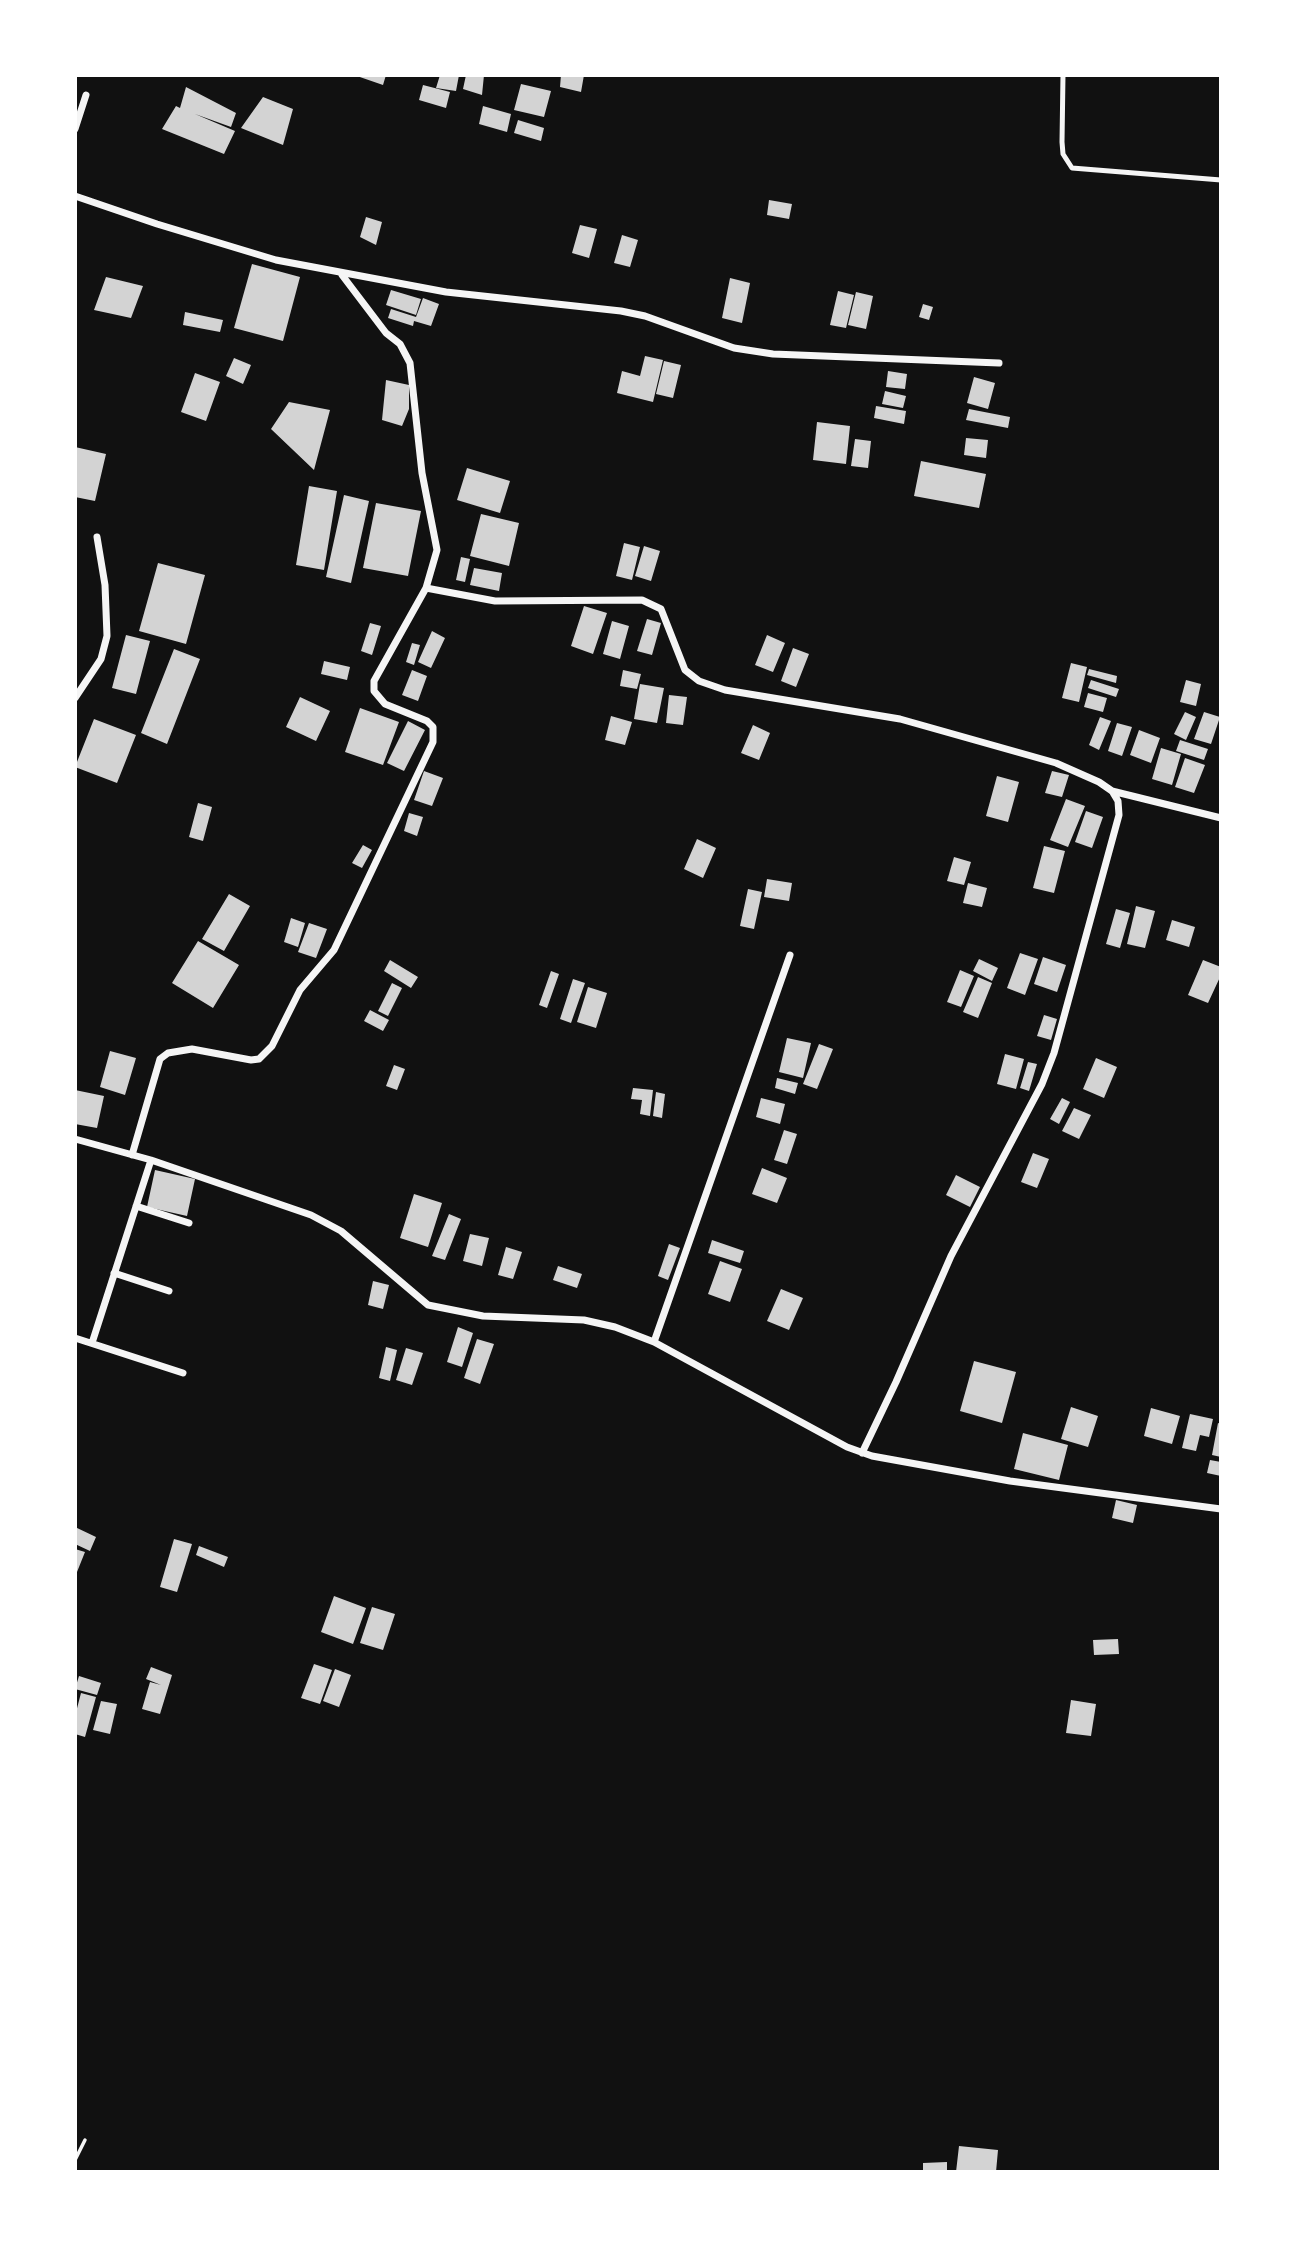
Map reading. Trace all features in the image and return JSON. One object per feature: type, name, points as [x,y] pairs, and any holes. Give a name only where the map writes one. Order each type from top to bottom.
[{"type":"street","points":[[75,129],[86,95]]},
{"type":"street","points":[[75,195],[262,256],[342,275],[494,298],[621,311],[646,316],[734,348],[773,354],[999,363]]},
{"type":"street","points":[[132,1155],[160,1059],[168,1053],[192,1049],[242,1059],[259,1059],[272,1046],[300,990],[334,950],[433,742],[433,727],[426,721],[385,704],[374,691],[374,681],[426,588],[437,550],[422,473],[410,363],[400,344],[386,333],[342,275]]},
{"type":"street","points":[[75,698],[101,659],[107,636],[105,585],[97,537]]},
{"type":"street","points":[[426,588],[495,601],[642,600],[661,609],[685,670],[699,681],[725,690],[900,719],[1056,764],[1099,782],[1112,791],[1221,818]]},
{"type":"street","points":[[862,1453],[951,1256],[1042,1084],[1054,1053],[1119,815],[1118,801],[1112,791]]},
{"type":"street","points":[[654,1342],[790,955]]},
{"type":"street","points":[[75,1139],[151,1160],[326,1222],[341,1231],[428,1305],[483,1316],[584,1320],[615,1327],[654,1342],[862,1453],[895,1462],[1010,1481],[1221,1509]]},
{"type":"street","points":[[92,1343],[151,1160]]},
{"type":"street","points":[[136,1206],[189,1223]]},
{"type":"street","points":[[114,1273],[169,1291]]},
{"type":"street","points":[[75,1338],[183,1373]]},
{"type":"lane","points":[[1063,75],[1063,154],[1072,168],[1221,180]]},
{"type":"path","points":[[75,2160],[85,2140]]},
{"type":"building","points":[[354,75],[386,75],[383,85]]},
{"type":"building","points":[[440,75],[459,75],[456,91],[436,88]]},
{"type":"building","points":[[466,75],[484,75],[482,95],[463,89]]},
{"type":"building","points":[[561,75],[584,75],[581,92],[560,87]]},
{"type":"building","points":[[521,84],[551,91],[544,117],[514,110]]},
{"type":"building","points":[[423,85],[450,92],[446,108],[419,100]]},
{"type":"building","points":[[186,87],[236,113],[231,127],[195,114],[235,131],[224,154],[162,129],[176,106],[180,108]]},
{"type":"building","points":[[263,97],[293,109],[283,145],[241,128]]},
{"type":"building","points":[[483,106],[511,114],[507,132],[479,124]]},
{"type":"building","points":[[518,120],[544,128],[541,141],[514,133]]},
{"type":"building","points":[[769,200],[792,204],[789,219],[767,215]]},
{"type":"building","points":[[366,217],[382,222],[376,245],[360,237]]},
{"type":"building","points":[[580,225],[597,229],[589,258],[572,253]]},
{"type":"building","points":[[622,235],[638,240],[630,267],[614,263]]},
{"type":"building","points":[[252,264],[300,277],[283,341],[234,328]]},
{"type":"building","points":[[106,277],[143,286],[131,318],[94,310]]},
{"type":"building","points":[[730,278],[750,283],[742,323],[722,318]]},
{"type":"building","points":[[391,290],[421,299],[416,315],[386,305]]},
{"type":"building","points":[[838,291],[854,295],[846,328],[830,325]]},
{"type":"building","points":[[856,292],[873,296],[866,329],[848,325]]},
{"type":"building","points":[[423,298],[439,304],[431,326],[414,321],[413,326],[388,318],[391,309],[416,317]]},
{"type":"building","points":[[923,304],[933,307],[929,320],[919,317]]},
{"type":"building","points":[[185,312],[223,320],[220,332],[183,325]]},
{"type":"building","points":[[645,356],[663,360],[653,402],[617,393],[622,371],[640,376]]},
{"type":"building","points":[[234,358],[251,365],[243,384],[226,376]]},
{"type":"building","points":[[664,361],[681,365],[673,398],[656,394]]},
{"type":"building","points":[[888,371],[907,374],[905,389],[886,387]]},
{"type":"building","points":[[195,373],[220,382],[206,421],[181,412]]},
{"type":"building","points":[[974,377],[995,383],[988,409],[967,403]]},
{"type":"building","points":[[386,380],[409,385],[409,409],[402,426],[382,420]]},
{"type":"building","points":[[885,391],[906,396],[903,408],[882,404]]},
{"type":"building","points":[[289,402],[330,410],[314,470],[271,429]]},
{"type":"building","points":[[876,406],[906,411],[904,424],[874,418]]},
{"type":"building","points":[[969,409],[1010,417],[1008,428],[966,420]]},
{"type":"building","points":[[817,422],[850,426],[846,464],[813,460]]},
{"type":"building","points":[[966,438],[988,440],[986,458],[964,455]]},
{"type":"building","points":[[855,439],[871,441],[868,468],[851,466]]},
{"type":"building","points":[[75,447],[106,454],[95,501],[75,497]]},
{"type":"building","points":[[921,461],[986,474],[979,508],[914,496]]},
{"type":"building","points":[[467,468],[510,481],[500,513],[457,500]]},
{"type":"building","points":[[309,486],[337,491],[324,570],[296,565]]},
{"type":"building","points":[[344,495],[369,501],[351,583],[326,577]]},
{"type":"building","points":[[376,503],[421,511],[408,576],[363,568]]},
{"type":"building","points":[[481,514],[519,523],[509,566],[470,556]]},
{"type":"building","points":[[624,543],[640,547],[632,580],[616,576]]},
{"type":"building","points":[[644,546],[660,551],[651,581],[635,576]]},
{"type":"building","points":[[461,557],[470,559],[465,582],[456,580]]},
{"type":"building","points":[[158,563],[205,575],[186,644],[139,631]]},
{"type":"building","points":[[474,568],[502,573],[499,591],[470,585]]},
{"type":"building","points":[[584,606],[607,613],[593,654],[571,646]]},
{"type":"building","points":[[647,619],[661,623],[652,655],[637,651]]},
{"type":"building","points":[[612,621],[629,626],[620,659],[603,654]]},
{"type":"building","points":[[370,623],[381,626],[372,655],[361,651]]},
{"type":"building","points":[[432,631],[445,638],[431,668],[418,662]]},
{"type":"building","points":[[126,635],[150,641],[136,694],[112,688]]},
{"type":"building","points":[[767,635],[785,643],[773,672],[755,665]]},
{"type":"building","points":[[412,643],[420,645],[414,665],[406,662]]},
{"type":"building","points":[[793,648],[809,654],[796,687],[781,681]]},
{"type":"building","points":[[174,649],[200,659],[167,744],[141,733]]},
{"type":"building","points":[[324,661],[350,667],[347,680],[321,674]]},
{"type":"building","points":[[1071,663],[1087,667],[1079,702],[1062,698]]},
{"type":"building","points":[[1089,669],[1117,676],[1116,683],[1087,675]]},
{"type":"building","points":[[412,670],[427,676],[418,701],[402,695]]},
{"type":"building","points":[[623,670],[641,674],[637,689],[620,686]]},
{"type":"building","points":[[1091,680],[1119,689],[1116,697],[1088,688]]},
{"type":"building","points":[[1186,680],[1201,684],[1196,706],[1180,702]]},
{"type":"building","points":[[640,684],[664,688],[657,723],[634,719]]},
{"type":"building","points":[[1088,693],[1107,698],[1103,712],[1084,707]]},
{"type":"building","points":[[669,695],[687,697],[683,725],[666,723]]},
{"type":"building","points":[[300,697],[330,711],[316,741],[286,727]]},
{"type":"building","points":[[360,708],[399,722],[383,765],[345,752]]},
{"type":"building","points":[[1185,712],[1196,717],[1186,740],[1174,734]]},
{"type":"building","points":[[1204,712],[1220,717],[1211,744],[1194,739]]},
{"type":"building","points":[[611,716],[632,722],[625,745],[605,740]]},
{"type":"building","points":[[1100,717],[1111,721],[1099,750],[1089,745]]},
{"type":"building","points":[[94,719],[136,735],[117,783],[75,767]]},
{"type":"building","points":[[408,721],[425,730],[404,771],[387,763]]},
{"type":"building","points":[[1117,723],[1132,727],[1122,756],[1108,751]]},
{"type":"building","points":[[753,725],[770,733],[759,760],[741,753]]},
{"type":"building","points":[[1139,730],[1160,738],[1151,763],[1130,755]]},
{"type":"building","points":[[1180,740],[1208,749],[1204,760],[1176,751]]},
{"type":"building","points":[[1161,748],[1181,754],[1172,785],[1152,779]]},
{"type":"building","points":[[1185,758],[1205,765],[1194,793],[1175,787]]},
{"type":"building","points":[[424,771],[443,778],[432,806],[414,800]]},
{"type":"building","points":[[1052,771],[1069,775],[1062,797],[1045,793]]},
{"type":"building","points":[[997,776],[1019,782],[1008,822],[986,816]]},
{"type":"building","points":[[1066,799],[1085,806],[1068,847],[1050,840]]},
{"type":"building","points":[[198,803],[212,807],[203,841],[189,837]]},
{"type":"building","points":[[1086,811],[1103,817],[1092,848],[1075,842]]},
{"type":"building","points":[[409,813],[423,817],[417,836],[404,831]]},
{"type":"building","points":[[697,839],[716,848],[703,878],[684,869]]},
{"type":"building","points":[[363,845],[372,850],[362,868],[352,863]]},
{"type":"building","points":[[1044,846],[1065,851],[1054,893],[1033,888]]},
{"type":"building","points":[[954,857],[971,862],[964,885],[947,881]]},
{"type":"building","points":[[767,879],[792,883],[789,901],[764,897]]},
{"type":"building","points":[[968,883],[987,888],[982,907],[963,903]]},
{"type":"building","points":[[748,889],[762,892],[754,929],[740,926]]},
{"type":"building","points":[[229,894],[250,906],[224,951],[202,939]]},
{"type":"building","points":[[1136,906],[1155,911],[1145,948],[1127,944]]},
{"type":"building","points":[[1116,909],[1130,913],[1120,948],[1106,944]]},
{"type":"building","points":[[291,918],[305,923],[298,947],[284,942]]},
{"type":"building","points":[[1172,920],[1195,927],[1189,947],[1166,940]]},
{"type":"building","points":[[309,923],[327,929],[316,958],[298,952]]},
{"type":"building","points":[[198,941],[239,965],[213,1008],[172,983]]},
{"type":"building","points":[[1020,953],[1038,959],[1025,995],[1007,988]]},
{"type":"building","points":[[1043,957],[1066,965],[1057,992],[1034,984]]},
{"type":"building","points":[[979,959],[998,968],[992,981],[973,971]]},
{"type":"building","points":[[390,960],[418,977],[411,988],[384,971]]},
{"type":"building","points":[[1203,960],[1221,967],[1221,975],[1208,1003],[1188,995]]},
{"type":"building","points":[[960,970],[974,976],[961,1007],[947,1002]]},
{"type":"building","points":[[551,971],[559,974],[547,1008],[539,1005]]},
{"type":"building","points":[[978,977],[992,983],[978,1018],[963,1012]]},
{"type":"building","points":[[573,979],[585,983],[571,1023],[560,1019]]},
{"type":"building","points":[[392,983],[402,988],[388,1016],[378,1011]]},
{"type":"building","points":[[588,987],[607,993],[596,1028],[577,1022]]},
{"type":"building","points":[[370,1010],[389,1020],[383,1031],[364,1021]]},
{"type":"building","points":[[1044,1015],[1057,1019],[1051,1040],[1037,1036]]},
{"type":"building","points":[[787,1038],[811,1043],[803,1078],[779,1072]]},
{"type":"building","points":[[819,1044],[833,1049],[817,1089],[803,1084]]},
{"type":"building","points":[[110,1051],[136,1058],[125,1095],[100,1087]]},
{"type":"building","points":[[1005,1054],[1024,1059],[1016,1089],[997,1084]]},
{"type":"building","points":[[1096,1058],[1117,1067],[1104,1098],[1083,1089]]},
{"type":"building","points":[[1028,1062],[1037,1064],[1029,1091],[1020,1088]]},
{"type":"building","points":[[394,1065],[405,1069],[397,1090],[386,1086]]},
{"type":"building","points":[[777,1078],[798,1083],[795,1094],[775,1088]]},
{"type":"building","points":[[633,1088],[653,1090],[650,1116],[640,1114],[642,1100],[631,1099]]},
{"type":"building","points":[[75,1090],[104,1096],[97,1128],[75,1124]]},
{"type":"building","points":[[656,1092],[665,1094],[662,1118],[653,1116]]},
{"type":"building","points":[[761,1098],[785,1104],[780,1124],[756,1117]]},
{"type":"building","points":[[1062,1098],[1070,1102],[1059,1124],[1050,1119]]},
{"type":"building","points":[[1074,1108],[1091,1115],[1079,1139],[1062,1131]]},
{"type":"building","points":[[784,1130],[797,1134],[787,1164],[774,1160]]},
{"type":"building","points":[[1033,1153],[1049,1159],[1037,1188],[1021,1182]]},
{"type":"building","points":[[762,1168],[787,1178],[777,1203],[752,1194]]},
{"type":"building","points":[[155,1170],[195,1179],[187,1216],[147,1207]]},
{"type":"building","points":[[956,1175],[980,1187],[970,1207],[946,1195]]},
{"type":"building","points":[[414,1194],[442,1203],[428,1247],[400,1238]]},
{"type":"building","points":[[449,1214],[461,1219],[445,1260],[432,1256]]},
{"type":"building","points":[[470,1234],[489,1238],[482,1266],[463,1261]]},
{"type":"building","points":[[712,1240],[744,1251],[740,1263],[708,1253]]},
{"type":"building","points":[[669,1244],[680,1248],[668,1280],[658,1276]]},
{"type":"building","points":[[506,1247],[522,1252],[513,1279],[498,1275]]},
{"type":"building","points":[[720,1261],[742,1269],[730,1302],[708,1294]]},
{"type":"building","points":[[558,1266],[582,1274],[577,1288],[553,1280]]},
{"type":"building","points":[[373,1281],[389,1285],[383,1309],[368,1305]]},
{"type":"building","points":[[781,1289],[803,1298],[789,1330],[767,1321]]},
{"type":"building","points":[[458,1327],[473,1333],[462,1367],[447,1362]]},
{"type":"building","points":[[477,1339],[494,1344],[480,1384],[464,1378]]},
{"type":"building","points":[[386,1347],[397,1350],[390,1381],[379,1378]]},
{"type":"building","points":[[406,1348],[423,1353],[412,1385],[396,1380]]},
{"type":"building","points":[[974,1361],[1016,1372],[1002,1423],[960,1411]]},
{"type":"building","points":[[1071,1407],[1098,1416],[1088,1447],[1061,1439]]},
{"type":"building","points":[[1151,1408],[1180,1416],[1172,1444],[1144,1436]]},
{"type":"building","points":[[1190,1414],[1213,1419],[1209,1437],[1200,1435],[1196,1451],[1182,1448]]},
{"type":"building","points":[[1218,1423],[1221,1424],[1221,1457],[1212,1455]]},
{"type":"building","points":[[1023,1433],[1068,1445],[1059,1480],[1014,1469]]},
{"type":"building","points":[[1210,1460],[1221,1462],[1221,1476],[1207,1473]]},
{"type":"building","points":[[1116,1500],[1137,1505],[1133,1523],[1112,1518]]},
{"type":"building","points":[[75,1527],[96,1537],[90,1551],[75,1544]]},
{"type":"building","points":[[174,1539],[192,1544],[177,1592],[160,1587]]},
{"type":"building","points":[[199,1546],[228,1557],[224,1567],[196,1555]]},
{"type":"building","points":[[75,1549],[85,1552],[75,1577]]},
{"type":"building","points":[[334,1596],[366,1608],[353,1644],[321,1632]]},
{"type":"building","points":[[372,1607],[395,1614],[383,1650],[360,1643]]},
{"type":"building","points":[[1118,1639],[1119,1654],[1094,1655],[1093,1640]]},
{"type":"building","points":[[314,1664],[332,1670],[320,1704],[301,1698]]},
{"type":"building","points":[[151,1667],[172,1675],[160,1714],[142,1709],[150,1682],[161,1685],[146,1679]]},
{"type":"building","points":[[335,1669],[351,1675],[339,1707],[323,1701]]},
{"type":"building","points":[[79,1676],[101,1683],[97,1695],[75,1689]]},
{"type":"building","points":[[81,1693],[96,1697],[85,1737],[75,1734],[75,1716]]},
{"type":"building","points":[[1071,1700],[1096,1704],[1091,1736],[1066,1733]]},
{"type":"building","points":[[101,1701],[117,1704],[110,1734],[93,1730]]},
{"type":"building","points":[[959,2146],[998,2150],[996,2172],[956,2172]]},
{"type":"building","points":[[947,2162],[947,2172],[923,2172],[923,2163]]}]
